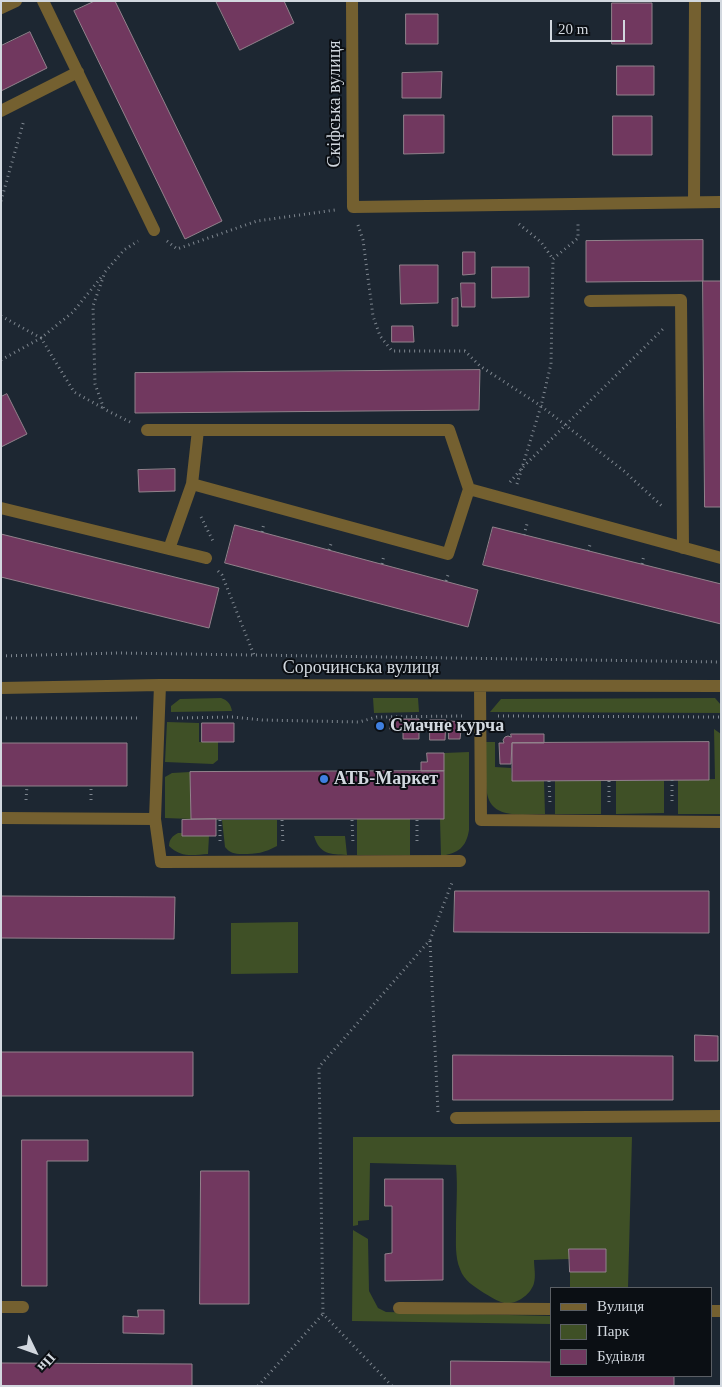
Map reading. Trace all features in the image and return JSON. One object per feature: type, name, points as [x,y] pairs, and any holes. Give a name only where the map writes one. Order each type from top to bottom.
[{"type":"street","points":[[1,8],[16,1]]},
{"type":"street","points":[[43,1],[154,230]]},
{"type":"street","name":"Скіфська вулиця","points":[[352,1],[353,207]]},
{"type":"street","points":[[694,202],[695,1]]},
{"type":"street","points":[[1,111],[78,72]]},
{"type":"street","points":[[353,207],[721,202]]},
{"type":"street","points":[[590,301],[681,300],[682,548]]},
{"type":"street","points":[[147,430],[449,430],[469,489],[448,554],[192,484]]},
{"type":"street","points":[[169,549],[192,484],[198,430]]},
{"type":"street","points":[[469,489],[721,558]]},
{"type":"street","points":[[1,508],[206,558]]},
{"type":"street","points":[[160,685],[155,819],[161,862],[460,861]]},
{"type":"street","name":"Сорочинська вулиця","points":[[1,688],[160,685],[721,686]]},
{"type":"street","points":[[480,686],[481,820],[721,822]]},
{"type":"street","points":[[1,818],[155,819]]},
{"type":"street","points":[[456,1118],[721,1116]]},
{"type":"street","points":[[1,1307],[23,1306]]},
{"type":"street","points":[[399,1308],[550,1309]]},
{"type":"path","points":[[1,201],[31,96]]},
{"type":"path","points":[[553,259],[578,238],[577,204]]},
{"type":"path","points":[[497,205],[541,242],[553,259],[551,364],[541,406],[512,501]]},
{"type":"path","points":[[1,360],[41,338],[73,312],[124,250],[154,230],[177,249],[257,221],[353,207],[363,240],[373,316],[380,336],[392,351],[465,351],[480,366],[541,406],[624,471],[682,526]]},
{"type":"path","points":[[104,272],[93,306],[94,384],[104,409]]},
{"type":"path","points":[[498,497],[522,468],[682,311]]},
{"type":"path","points":[[1,316],[41,338],[74,392],[147,430]]},
{"type":"path","points":[[199,514],[216,546]]},
{"type":"path","points":[[206,558],[222,575]]},
{"type":"path","points":[[220,565],[222,575],[254,655]]},
{"type":"path","points":[[1,656],[118,653],[721,662]]},
{"type":"path","points":[[1,718],[233,717],[262,720],[359,722],[377,717],[721,717]]},
{"type":"path","points":[[392,1386],[324,1314],[318,1067],[430,940],[460,861]]},
{"type":"path","points":[[430,940],[438,1114],[456,1118]]},
{"type":"path","points":[[258,1386],[324,1314]]},
{"type":"green space","points":[[221,698],[229,703],[232,711],[171,712],[171,706],[180,699]]},
{"type":"green space","points":[[373,698],[418,698],[419,712],[374,713]]},
{"type":"green space","points":[[715,698],[721,705],[721,713],[490,712],[501,699]]},
{"type":"green space","points":[[167,722],[199,723],[199,742],[218,742],[218,760],[213,764],[165,762]]},
{"type":"green space","points":[[714,729],[721,734],[721,814],[678,814],[678,780],[715,779]]},
{"type":"green space","points":[[486,742],[495,742],[495,767],[511,768],[512,781],[544,781],[545,814],[520,815],[506,813],[499,811],[490,803],[486,779]]},
{"type":"green space","points":[[469,752],[468,836],[460,849],[441,856],[440,819],[444,819],[444,753]]},
{"type":"green space","points":[[190,772],[191,819],[165,818],[165,777],[172,773]]},
{"type":"green space","points":[[555,781],[601,781],[601,814],[555,814]]},
{"type":"green space","points":[[616,781],[664,781],[664,813],[616,814]]},
{"type":"green space","points":[[357,819],[410,819],[410,855],[357,855]]},
{"type":"green space","points":[[222,820],[277,820],[277,846],[256,853],[239,854],[230,852],[225,847]]},
{"type":"green space","points":[[178,833],[182,833],[182,836],[209,836],[208,854],[187,855],[174,850],[169,846],[173,837]]},
{"type":"green space","points":[[314,836],[345,836],[347,855],[326,852],[319,847]]},
{"type":"green space","points":[[298,922],[298,973],[231,974],[231,923]]},
{"type":"green space","points":[[353,1137],[632,1137],[628,1287],[570,1287],[570,1272],[606,1272],[606,1249],[570,1249],[570,1259],[534,1260],[534,1283],[526,1296],[521,1299],[506,1303],[484,1293],[467,1280],[458,1264],[456,1240],[456,1165],[370,1163],[369,1220],[358,1221],[358,1225],[353,1226]]},
{"type":"green space","points":[[353,1230],[368,1239],[369,1291],[378,1308],[386,1312],[550,1316],[550,1324],[352,1321]]},
{"type":"building","points":[[95,1],[115,1],[222,221],[185,239],[74,11]]},
{"type":"building","points":[[216,1],[284,1],[294,23],[240,50]]},
{"type":"building","points":[[612,3],[652,3],[652,44],[612,44]]},
{"type":"building","points":[[406,14],[438,14],[438,44],[406,44]]},
{"type":"building","points":[[30,32],[47,68],[1,91],[1,46]]},
{"type":"building","points":[[617,66],[654,66],[654,95],[617,95]]},
{"type":"building","points":[[442,72],[441,98],[402,98],[402,73]]},
{"type":"building","points":[[404,115],[444,115],[444,153],[404,154]]},
{"type":"building","points":[[613,116],[652,116],[652,155],[613,155]]},
{"type":"building","points":[[703,240],[703,281],[586,282],[586,241]]},
{"type":"building","points":[[463,252],[475,252],[475,274],[463,275]]},
{"type":"building","points":[[400,265],[438,265],[438,303],[401,304]]},
{"type":"building","points":[[492,267],[529,267],[529,297],[492,298]]},
{"type":"building","points":[[703,281],[721,281],[721,507],[705,507]]},
{"type":"building","points":[[461,283],[475,283],[475,307],[462,307]]},
{"type":"building","points":[[458,298],[458,326],[452,326],[452,299]]},
{"type":"building","points":[[392,326],[413,326],[414,342],[392,342]]},
{"type":"building","points":[[480,370],[479,410],[135,413],[135,373]]},
{"type":"building","points":[[7,394],[27,434],[1,447],[1,397]]},
{"type":"building","points":[[175,469],[175,491],[139,492],[138,470]]},
{"type":"building","points":[[235,525],[478,590],[468,627],[225,563]]},
{"type":"building","points":[[493,527],[721,584],[721,624],[483,565]]},
{"type":"building","points":[[1,534],[219,588],[209,628],[1,577]]},
{"type":"building","points":[[390,719],[419,719],[419,739],[403,739],[403,729],[390,729]]},
{"type":"building","points":[[430,720],[446,720],[445,740],[430,740]]},
{"type":"building","points":[[449,721],[462,722],[460,739],[449,739]]},
{"type":"building","points":[[202,723],[234,723],[234,742],[202,742]]},
{"type":"building","points":[[511,734],[544,734],[544,743],[512,743],[511,764],[500,764],[499,743],[504,743],[505,737],[511,737]]},
{"type":"building","points":[[709,742],[709,780],[512,781],[512,743]]},
{"type":"building","points":[[1,743],[127,743],[127,786],[1,786]]},
{"type":"building","points":[[427,753],[444,753],[444,771],[421,771],[421,762],[427,762]]},
{"type":"building","points":[[444,771],[444,819],[191,819],[190,772]]},
{"type":"building","points":[[216,819],[216,836],[182,836],[182,820]]},
{"type":"building","points":[[455,891],[709,891],[709,933],[454,932]]},
{"type":"building","points":[[1,896],[175,897],[174,939],[1,938]]},
{"type":"building","points":[[695,1035],[718,1036],[718,1061],[695,1061]]},
{"type":"building","points":[[1,1052],[193,1052],[193,1096],[1,1096]]},
{"type":"building","points":[[453,1055],[673,1056],[673,1100],[453,1100]]},
{"type":"building","points":[[22,1140],[88,1140],[88,1161],[47,1161],[47,1286],[22,1286]]},
{"type":"building","points":[[201,1171],[249,1171],[249,1304],[200,1304]]},
{"type":"building","points":[[385,1179],[443,1179],[443,1280],[385,1281],[385,1254],[392,1253],[392,1206],[385,1206]]},
{"type":"building","points":[[569,1249],[606,1249],[606,1272],[570,1272]]},
{"type":"building","points":[[138,1310],[164,1310],[164,1334],[123,1333],[123,1316],[138,1317]]},
{"type":"building","points":[[451,1361],[550,1362],[550,1377],[674,1377],[674,1386],[451,1386]]},
{"type":"building","points":[[1,1363],[192,1364],[192,1386],[1,1386]]},
{"type":"place","name":"Смачне курча","points":[[380,726]]},
{"type":"place","name":"АТБ-Маркет","points":[[324,779]]}]
